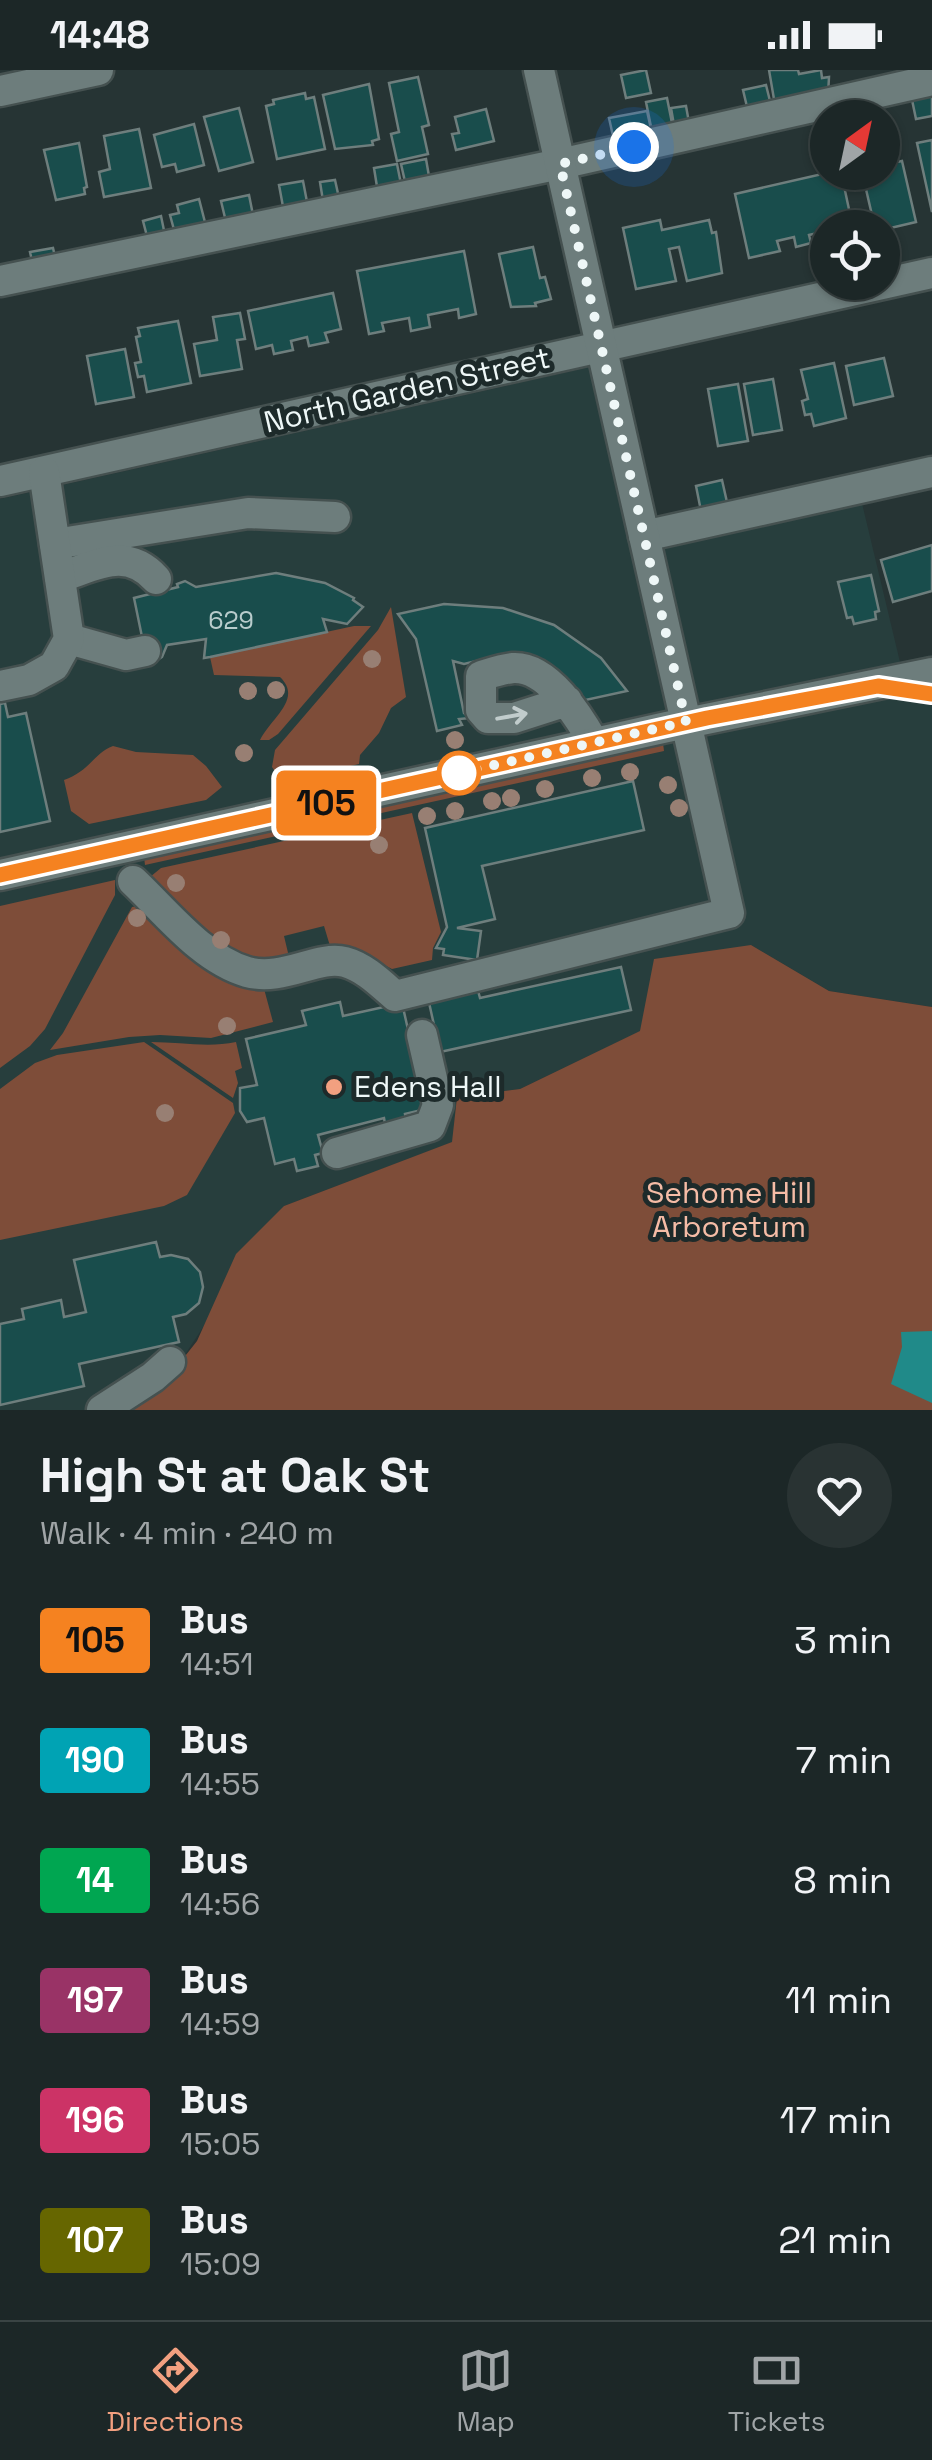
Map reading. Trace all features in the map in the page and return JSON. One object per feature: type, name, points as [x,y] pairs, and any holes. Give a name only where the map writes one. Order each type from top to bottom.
[{"type":"street","points":[[0,92],[98,70]]},
{"type":"street","points":[[403,994],[728,913],[539,70]]},
{"type":"street","points":[[0,281],[560,164],[932,80]]},
{"type":"street","name":"North Garden Street","points":[[0,481],[932,273]]},
{"type":"street","points":[[0,686],[29,680],[54,666],[69,640],[44,472]]},
{"type":"street","points":[[644,536],[932,472]]},
{"type":"street","points":[[54,544],[248,513],[335,517]]},
{"type":"street","points":[[60,577],[123,558],[146,568],[156,579]]},
{"type":"street","points":[[69,640],[126,655],[145,651]]},
{"type":"street","points":[[0,876],[686,722],[932,674]]},
{"type":"street","points":[[878,686],[932,694]]},
{"type":"street","points":[[568,700],[594,743]]},
{"type":"street","points":[[133,881],[206,950],[246,971],[275,975],[338,960],[403,994],[420,1030],[438,1104],[430,1126],[337,1153]]},
{"type":"street","points":[[102,1410],[153,1378],[170,1362]]},
{"type":"shaded area","points":[[590,367],[637,546],[860,495],[900,662],[932,655],[932,1007],[829,991],[751,945],[641,1031],[520,1089],[457,1097],[453,1142],[284,1206],[178,1365],[128,1410],[0,1410],[0,499]]},
{"type":"green space","points":[[391,607],[406,697],[391,708],[379,733],[360,755],[359,764],[282,782],[272,767],[275,750],[378,630]]},
{"type":"green space","points":[[354,626],[371,626],[269,740],[260,740],[287,701],[286,685],[280,677],[214,675],[210,657]]},
{"type":"green space","points":[[663,743],[664,751],[145,865],[144,857]]},
{"type":"green space","points":[[113,746],[136,752],[193,755],[222,787],[206,800],[89,824],[71,811],[64,780]]},
{"type":"green space","points":[[412,813],[441,932],[432,960],[392,969],[357,951],[330,946],[324,926],[284,936],[289,957],[268,962],[249,959],[233,953],[202,930],[150,877],[161,868]]},
{"type":"green space","points":[[115,880],[115,895],[45,1029],[30,1046],[0,1068],[0,906]]},
{"type":"green space","points":[[142,905],[263,985],[273,1022],[211,1038],[129,1037],[50,1050],[132,907]]},
{"type":"green space","name":"Sehome Hill Arboretum","points":[[751,945],[829,991],[932,1007],[932,1410],[128,1410],[178,1365],[197,1341],[236,1254],[284,1206],[452,1142],[457,1097],[520,1089],[640,1031],[654,959]]},
{"type":"green space","points":[[144,1042],[233,1103],[235,1113],[187,1195],[164,1206],[0,1240],[0,1089],[35,1063],[57,1055]]},
{"type":"green space","points":[[151,1042],[236,1042],[242,1068],[235,1071],[238,1083],[233,1098]]},
{"type":"water","points":[[932,1331],[932,1403],[891,1384],[902,1347],[901,1332]]},
{"type":"building","points":[[646,70],[651,93],[626,98],[621,75]]},
{"type":"building","points":[[769,70],[798,70],[799,74],[821,70],[822,78],[829,77],[828,95],[775,105]]},
{"type":"building","points":[[418,77],[429,125],[422,127],[428,154],[397,161],[391,134],[399,132],[389,83]]},
{"type":"building","points":[[369,84],[379,139],[372,141],[373,145],[335,149],[323,95]]},
{"type":"building","points":[[766,85],[771,105],[748,111],[743,90]]},
{"type":"building","points":[[932,91],[932,116],[916,119],[911,95]]},
{"type":"building","points":[[305,93],[306,99],[314,97],[325,149],[277,159],[266,106],[274,104],[273,100]]},
{"type":"building","points":[[667,98],[674,133],[653,137],[646,102]]},
{"type":"building","points":[[686,106],[690,128],[675,131],[671,108]]},
{"type":"building","points":[[239,108],[253,162],[219,171],[204,117]]},
{"type":"building","points":[[486,109],[494,141],[456,150],[452,134],[459,133],[455,117]]},
{"type":"building","points":[[647,111],[653,138],[615,145],[609,118]]},
{"type":"building","points":[[194,124],[204,165],[177,172],[175,164],[162,167],[154,135]]},
{"type":"building","points":[[139,129],[151,188],[104,197],[99,172],[110,169],[104,136]]},
{"type":"building","points":[[932,140],[932,212],[917,143]]},
{"type":"building","points":[[79,143],[85,194],[56,200],[44,150]]},
{"type":"building","points":[[426,159],[430,182],[406,186],[401,164]]},
{"type":"building","points":[[900,161],[916,222],[900,226],[900,210],[871,210],[866,190],[900,190]]},
{"type":"building","points":[[397,164],[402,189],[378,193],[374,168]]},
{"type":"building","points":[[810,177],[810,190],[845,190],[849,210],[810,210],[810,243],[796,247],[794,237],[777,241],[780,251],[749,258],[735,194]]},
{"type":"building","points":[[335,180],[339,198],[323,201],[320,182]]},
{"type":"building","points":[[303,181],[308,207],[284,212],[279,185]]},
{"type":"building","points":[[249,195],[254,220],[227,226],[221,201]]},
{"type":"building","points":[[199,199],[207,230],[176,237],[170,215],[179,213],[177,205]]},
{"type":"building","points":[[161,216],[166,240],[149,244],[143,221]]},
{"type":"building","points":[[660,220],[662,230],[709,220],[712,233],[716,232],[722,273],[687,281],[679,247],[669,249],[676,281],[636,289],[623,228]]},
{"type":"building","points":[[533,247],[540,278],[545,277],[551,299],[535,303],[536,306],[511,307],[499,254]]},
{"type":"building","points":[[53,248],[57,265],[34,270],[30,252]]},
{"type":"building","points":[[464,251],[476,314],[459,318],[458,309],[428,315],[430,327],[411,331],[409,318],[382,323],[384,331],[369,334],[357,271]]},
{"type":"building","points":[[333,293],[341,329],[325,333],[328,342],[309,346],[307,337],[291,341],[293,350],[274,354],[272,345],[256,349],[248,311]]},
{"type":"building","points":[[240,313],[245,339],[237,340],[242,369],[200,376],[194,344],[217,340],[213,317]]},
{"type":"building","points":[[178,321],[191,383],[147,392],[144,376],[138,377],[135,363],[141,362],[138,328]]},
{"type":"building","points":[[125,349],[134,397],[96,404],[87,356]]},
{"type":"building","points":[[884,358],[893,396],[854,405],[846,366]]},
{"type":"building","points":[[834,363],[846,418],[814,426],[811,414],[805,415],[802,401],[808,399],[801,370]]},
{"type":"building","points":[[773,379],[782,430],[753,435],[744,384]]},
{"type":"building","points":[[738,384],[748,441],[718,446],[708,389]]},
{"type":"building","points":[[722,480],[729,511],[702,516],[696,486]]},
{"type":"building","points":[[932,545],[932,591],[893,602],[881,560]]},
{"type":"building","points":[[276,573],[325,583],[363,607],[347,624],[323,619],[327,632],[210,657],[204,658],[206,639],[167,645],[162,657],[148,666],[134,598],[178,587],[185,581],[196,587]]},
{"type":"building","points":[[871,575],[879,611],[875,612],[876,619],[854,624],[852,617],[847,618],[838,582]]},
{"type":"building","points":[[444,604],[503,608],[554,625],[601,658],[627,691],[581,701],[497,656],[464,664],[453,661],[464,713],[470,718],[459,719],[462,725],[437,731],[416,639],[398,614]]},
{"type":"building","points":[[5,703],[8,717],[26,713],[50,821],[0,832],[0,704]]},
{"type":"building","points":[[633,781],[644,830],[482,866],[495,919],[457,928],[481,931],[477,960],[443,955],[444,949],[436,948],[447,927],[425,828]]},
{"type":"building","points":[[621,967],[631,1010],[440,1052],[428,998],[477,987],[480,998]]},
{"type":"building","name":"Edens Hall","points":[[340,1002],[343,1016],[402,1003],[426,1109],[405,1114],[407,1124],[386,1129],[384,1118],[318,1135],[323,1153],[315,1155],[318,1166],[297,1171],[294,1159],[275,1164],[264,1118],[247,1122],[240,1111],[240,1088],[257,1085],[246,1039],[306,1025],[302,1011]]},
{"type":"building","points":[[156,1242],[160,1257],[188,1259],[200,1272],[203,1287],[199,1303],[186,1314],[173,1317],[179,1342],[79,1364],[84,1386],[0,1405],[0,1324],[24,1319],[22,1309],[61,1300],[64,1317],[86,1312],[74,1260]]},
{"type":"bus line","name":"105","points":[[0,875],[707,718],[878,686],[932,694]]},
{"type":"place","name":"Edens Hall","points":[[334,1087]]},
{"type":"route","points":[[459,773],[686,722],[560,164],[634,147]]}]
